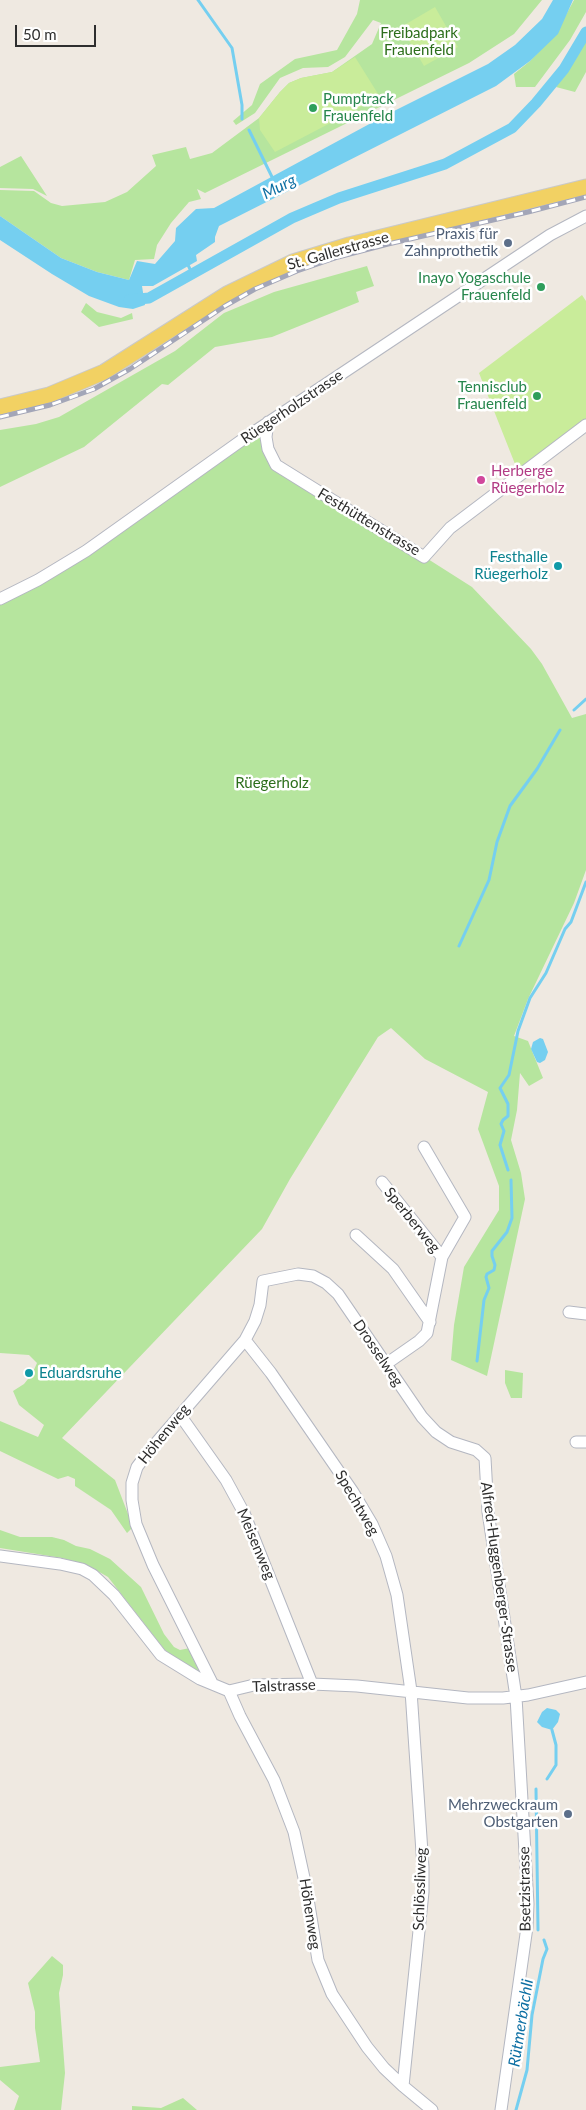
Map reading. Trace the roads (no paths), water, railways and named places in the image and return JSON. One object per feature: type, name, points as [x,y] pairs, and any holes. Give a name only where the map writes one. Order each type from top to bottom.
[{"type":"main road","name":"St. Gallerstrasse","points":[[0,407],[49,395],[104,372],[227,294],[293,262],[349,245],[586,187]]},
{"type":"street","name":"Rüegerholzstrasse","points":[[0,599],[38,580],[86,552],[268,422],[550,235],[586,216]]},
{"type":"street","name":"Festhüttenstrasse","points":[[268,422],[266,437],[268,449],[276,465],[424,557],[450,528],[586,425]]},
{"type":"street","name":"Sperberweg","points":[[386,1364],[420,1341],[427,1333],[442,1257],[465,1217],[424,1147]]},
{"type":"street","name":"Sperberweg","points":[[382,1182],[442,1257]]},
{"type":"street","points":[[356,1235],[393,1270],[430,1322]]},
{"type":"street","name":"Drosselweg","points":[[263,1281],[298,1274],[313,1276],[326,1283],[338,1294],[422,1417],[436,1432],[452,1442],[476,1450],[485,1458]]},
{"type":"street","name":"Höhenweg","points":[[212,1682],[153,1565],[136,1524],[132,1500],[132,1483],[137,1468],[148,1451],[245,1340],[255,1321],[260,1305],[263,1281]]},
{"type":"street","points":[[569,1312],[586,1314]]},
{"type":"street","name":"Spechtweg","points":[[245,1340],[271,1373],[354,1492],[372,1524],[386,1556],[397,1595],[411,1691]]},
{"type":"street","name":"Meisenweg","points":[[180,1415],[226,1480],[244,1513],[312,1684]]},
{"type":"street","name":"Alfred-Huggenberger-Strasse","points":[[485,1458],[488,1512],[516,1697]]},
{"type":"street","points":[[0,1556],[60,1564],[82,1569],[93,1575],[114,1595],[160,1655],[200,1679],[212,1682],[229,1691]]},
{"type":"street","name":"Talstrasse","points":[[229,1691],[254,1685],[312,1684],[357,1686],[468,1698],[516,1697],[586,1682]]},
{"type":"street","name":"Höhenweg","points":[[229,1691],[274,1780],[294,1832],[306,1886],[314,1942],[323,1976],[340,2008],[367,2047],[403,2086],[432,2110]]},
{"type":"street","name":"Schlössliweg","points":[[403,2086],[424,1867],[411,1691]]},
{"type":"street","name":"Bsetzistrasse","points":[[501,2110],[527,1920],[516,1697]]},
{"type":"water","name":"Murg","points":[[553,0],[573,0],[558,34],[530,61],[496,86],[219,226],[215,242],[196,255],[197,261],[153,286],[142,286],[145,305],[133,309],[119,307],[89,296],[0,240],[0,216],[61,258],[97,272],[129,280],[137,261],[155,264],[175,241],[176,228],[196,209],[214,208],[386,115],[488,64],[515,45],[542,19]]},
{"type":"water","points":[[540,1038],[543,1039],[548,1052],[545,1060],[540,1063],[537,1062],[531,1049],[533,1042]]},
{"type":"water","points":[[547,1708],[556,1710],[560,1714],[558,1722],[552,1730],[542,1727],[537,1722],[542,1712]]},
{"type":"waterway","points":[[198,0],[232,48],[242,105],[242,119]]},
{"type":"waterway","points":[[129,300],[149,298],[292,218],[339,198],[445,164],[512,128],[564,69],[586,32]]},
{"type":"waterway","name":"Murg","points":[[249,130],[273,179]]},
{"type":"waterway","points":[[187,263],[192,273]]},
{"type":"waterway","points":[[574,710],[586,699]]},
{"type":"waterway","points":[[459,946],[489,880],[497,842],[510,806],[537,769],[560,730]]},
{"type":"waterway","points":[[508,1170],[500,1145],[504,1131],[501,1124],[508,1116],[508,1104],[500,1088],[509,1075],[518,1031],[530,998],[546,973],[565,929],[571,922],[586,882]]},
{"type":"waterway","points":[[477,1361],[484,1300],[489,1288],[486,1277],[487,1274],[494,1270],[495,1265],[492,1251],[507,1232],[512,1218],[511,1180]]},
{"type":"waterway","name":"Rütmerbächli","points":[[547,1779],[556,1765],[556,1745],[552,1730]]},
{"type":"waterway","name":"Rütmerbächli","points":[[536,1789],[538,1930]]},
{"type":"waterway","name":"Rütmerbächli","points":[[516,2110],[527,2070],[532,2015],[543,1959],[547,1949],[544,1940]]},
{"type":"railway","points":[[0,417],[50,405],[94,389],[130,369],[225,306],[255,289],[297,271],[338,257],[388,244],[586,197]]},
{"type":"place","name":"Pumptrack Frauenfeld","points":[[313,108]]},
{"type":"place","name":"Praxis für Zahnprothetik","points":[[508,243]]},
{"type":"place","name":"Inayo Yogaschule Frauenfeld","points":[[541,287]]},
{"type":"place","name":"Tennisclub Frauenfeld","points":[[537,396]]},
{"type":"place","name":"Herberge Rüegerholz","points":[[481,480]]},
{"type":"place","name":"Festhalle Rüegerholz","points":[[558,566]]},
{"type":"place","name":"Eduardsruhe","points":[[29,1373]]},
{"type":"place","name":"Mehrzweckraum Obstgarten","points":[[568,1814]]},
{"type":"park label","name":"Freibadpark Frauenfeld","points":[[419,42]]},
{"type":"park label","name":"Rüegerholz","points":[[272,783]]}]
